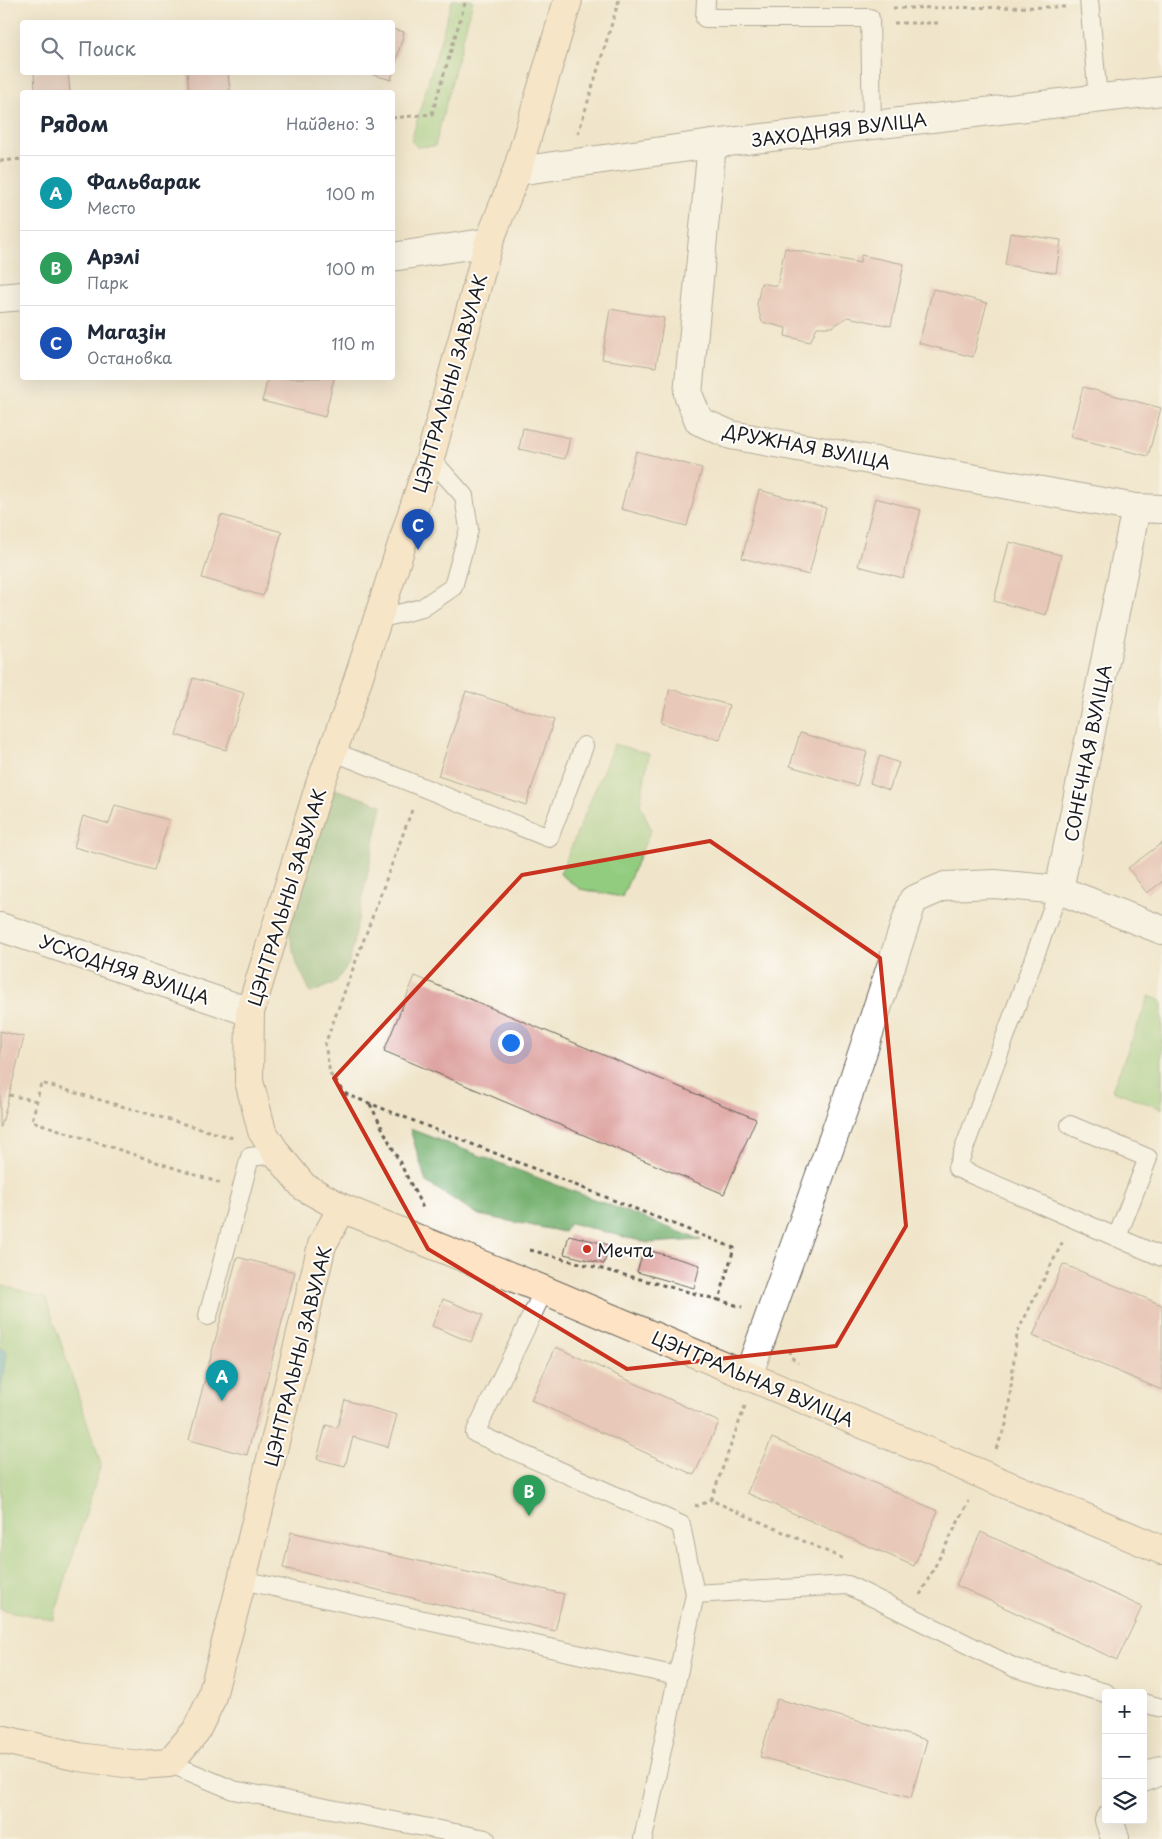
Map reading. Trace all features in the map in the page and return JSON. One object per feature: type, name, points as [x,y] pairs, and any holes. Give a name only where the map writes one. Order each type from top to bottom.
[{"type":"street","name":"ЦЭНТРАЛЬНЫ ЗАВУЛАК","points":[[169,1763],[196,1730],[212,1700],[322,1245],[342,1208],[304,1187],[277,1154],[262,1131],[249,1081],[250,1012],[308,821],[348,710],[430,458],[489,242],[517,171],[568,0]]},
{"type":"street","name":"ЗАХОДНЯЯ ВУЛІЦА","points":[[517,171],[712,144],[1162,91]]},
{"type":"street","name":"ДРУЖНАЯ ВУЛІЦА","points":[[712,144],[688,394],[699,421],[731,435],[1149,508]]},
{"type":"street","points":[[395,257],[489,242]]},
{"type":"street","points":[[0,298],[20,296]]},
{"type":"street","name":"СОНЕЧНАЯ ВУЛІЦА","points":[[1059,890],[1149,508]]},
{"type":"street","points":[[748,1387],[780,1283],[845,1105],[913,900],[945,886],[994,884],[1059,890],[1162,930]]},
{"type":"street","name":"УСХОДНЯЯ ВУЛІЦА","points":[[0,927],[250,1012]]},
{"type":"street","name":"ЦЭНТРАЛЬНАЯ ВУЛІЦА","points":[[342,1208],[544,1290],[748,1387],[984,1475],[1162,1550]]},
{"type":"street","points":[[0,1738],[79,1757],[139,1766],[169,1763]]},
{"type":"street","points":[[1147,1776],[1162,1770]]},
{"type":"street","points":[[1110,1824],[1115,1838]]},
{"type":"lane","points":[[706,0],[705,18],[870,18],[872,126]]},
{"type":"lane","points":[[1090,4],[1098,98]]},
{"type":"lane","points":[[378,619],[422,608],[453,586],[469,529],[464,496],[430,458]]},
{"type":"lane","points":[[332,751],[549,838],[584,746]]},
{"type":"lane","points":[[1059,890],[957,1168],[1162,1257]]},
{"type":"lane","points":[[1070,1125],[1148,1158],[1117,1237]]},
{"type":"lane","points":[[208,1316],[250,1157],[277,1154]]},
{"type":"lane","points":[[544,1290],[475,1433],[681,1526],[695,1594],[643,1839]]},
{"type":"lane","points":[[242,1580],[677,1676]]},
{"type":"lane","points":[[695,1594],[848,1585],[1015,1668],[1102,1692]]},
{"type":"lane","points":[[1147,1704],[1162,1708]]},
{"type":"lane","points":[[169,1763],[233,1790],[486,1839]]},
{"type":"path","points":[[395,118],[432,114],[466,0]]},
{"type":"path","points":[[569,165],[619,0]]},
{"type":"path","points":[[885,8],[1090,4]]},
{"type":"path","points":[[886,23],[941,23]]},
{"type":"path","points":[[0,161],[20,159]]},
{"type":"path","points":[[420,786],[400,847],[325,1044],[330,1074],[346,1094],[734,1248],[719,1300]]},
{"type":"path","points":[[241,1190],[32,1121],[41,1083],[235,1139],[250,1157]]},
{"type":"path","points":[[9,1095],[37,1101]]},
{"type":"path","points":[[1004,1454],[995,1450],[1008,1422],[1017,1333],[1074,1218]]},
{"type":"path","points":[[527,1249],[719,1300],[785,1322],[790,1356],[803,1368]]},
{"type":"path","points":[[689,1502],[698,1506],[710,1500],[748,1387]]},
{"type":"path","points":[[910,1615],[984,1475]]},
{"type":"path","points":[[710,1500],[851,1562]]},
{"type":"path","points":[[912,1589],[921,1593]]},
{"type":"highlighted area","points":[[710,841],[880,958],[906,1226],[836,1346],[627,1369],[428,1249],[334,1078],[522,875]]},
{"type":"green space","points":[[452,0],[473,0],[435,146],[417,147],[411,141]]},
{"type":"green space","points":[[614,744],[649,754],[640,804],[651,829],[622,897],[580,889],[560,874]]},
{"type":"green space","points":[[320,784],[382,805],[349,964],[335,983],[311,993],[297,964],[282,905]]},
{"type":"green space","points":[[1149,996],[1162,1001],[1162,1109],[1112,1090]]},
{"type":"green space","points":[[410,1129],[701,1240],[648,1243],[570,1223],[564,1232],[479,1215],[426,1182]]},
{"type":"green space","points":[[0,1284],[46,1298],[101,1464],[53,1620],[0,1609]]},
{"type":"water","points":[[0,1347],[6,1352],[0,1395]]},
{"type":"building","points":[[395,30],[404,32],[395,65]]},
{"type":"building","points":[[34,75],[68,75],[70,90],[35,90]]},
{"type":"building","points":[[187,75],[228,75],[230,90],[189,90]]},
{"type":"building","points":[[374,75],[392,75],[391,80]]},
{"type":"building","points":[[1010,233],[1061,240],[1056,273],[1005,265]]},
{"type":"building","points":[[785,248],[860,263],[861,255],[904,264],[891,326],[848,317],[832,327],[817,327],[810,342],[785,336],[786,328],[762,322],[757,305],[761,283],[777,286]]},
{"type":"building","points":[[933,289],[987,303],[973,357],[919,343]]},
{"type":"building","points":[[610,309],[664,318],[656,367],[602,359]]},
{"type":"building","points":[[267,380],[334,380],[325,417],[262,401]]},
{"type":"building","points":[[1083,387],[1161,408],[1148,456],[1070,437]]},
{"type":"building","points":[[523,428],[570,438],[565,459],[519,449]]},
{"type":"building","points":[[636,451],[702,468],[687,526],[621,509]]},
{"type":"building","points":[[759,490],[826,508],[809,575],[742,558]]},
{"type":"building","points":[[875,498],[921,510],[903,578],[858,566]]},
{"type":"building","points":[[221,515],[282,532],[263,596],[202,578]]},
{"type":"building","points":[[1009,542],[1061,555],[1046,615],[994,601]]},
{"type":"building","points":[[193,678],[244,693],[226,750],[176,735]]},
{"type":"building","points":[[670,689],[729,705],[720,740],[661,723]]},
{"type":"building","points":[[466,691],[554,720],[526,805],[438,776]]},
{"type":"building","points":[[800,733],[867,752],[857,786],[790,766]]},
{"type":"building","points":[[880,756],[899,763],[889,790],[870,783]]},
{"type":"building","points":[[115,805],[169,820],[154,870],[74,847],[83,816],[109,824]]},
{"type":"building","points":[[1162,843],[1162,882],[1147,893],[1128,868]]},
{"type":"building","points":[[415,976],[756,1119],[724,1194],[384,1051]]},
{"type":"building","points":[[0,1031],[24,1037],[1,1127],[0,1127]]},
{"type":"building","name":"Мечта","points":[[569,1235],[609,1245],[604,1264],[564,1254]]},
{"type":"building","points":[[644,1249],[700,1265],[694,1288],[637,1272]]},
{"type":"building","points":[[237,1257],[295,1272],[247,1455],[189,1440]]},
{"type":"building","points":[[1063,1264],[1162,1305],[1162,1390],[1033,1336]]},
{"type":"building","points":[[443,1299],[483,1315],[471,1342],[432,1326]]},
{"type":"building","points":[[556,1347],[719,1422],[694,1475],[531,1400]]},
{"type":"building","points":[[345,1400],[397,1415],[388,1447],[353,1437],[345,1466],[317,1459],[326,1425],[337,1428]]},
{"type":"building","points":[[772,1438],[938,1511],[914,1566],[747,1493]]},
{"type":"building","points":[[291,1532],[564,1594],[555,1631],[283,1568]]},
{"type":"building","points":[[981,1532],[1142,1607],[1117,1660],[956,1585]]},
{"type":"building","points":[[777,1699],[927,1740],[911,1798],[760,1757]]},
{"type":"place","name":"Магазін","points":[[418,550]]},
{"type":"place","name":"Мечта","points":[[587,1249]]},
{"type":"place","name":"Фальварак","points":[[222,1401]]},
{"type":"place","name":"Арэлі","points":[[529,1516]]}]
